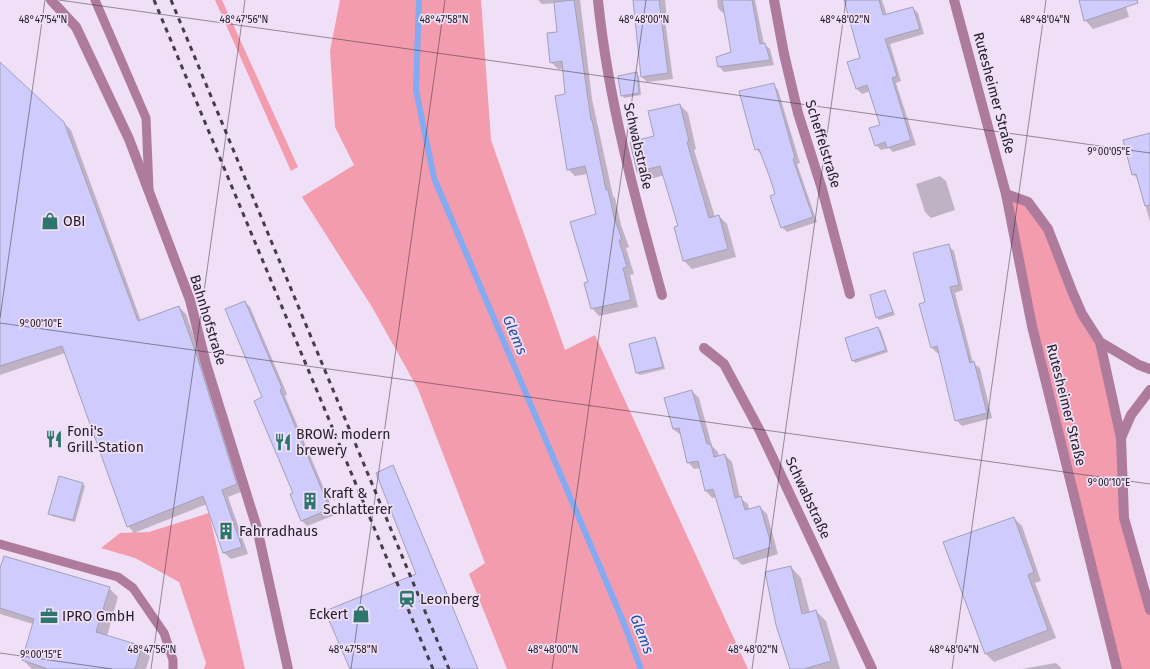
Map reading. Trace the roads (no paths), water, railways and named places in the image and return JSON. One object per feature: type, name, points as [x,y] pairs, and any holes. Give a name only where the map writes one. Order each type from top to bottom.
[{"type":"street","name":"Bahnhofstraße","points":[[51,0],[76,26],[128,139],[190,300],[203,364],[257,528],[288,669]]},
{"type":"street","name":"Schwabstraße","points":[[598,0],[602,46],[623,150],[662,295]]},
{"type":"street","name":"Scheffelstraße","points":[[774,0],[784,54],[798,113],[822,189],[850,294]]},
{"type":"street","name":"Rutesheimer Straße","points":[[954,0],[1006,194],[1032,326],[1117,669]]},
{"type":"street","points":[[1006,194],[1028,202],[1048,229],[1082,314],[1100,342],[1121,438],[1124,518],[1150,610]]},
{"type":"street","points":[[1100,342],[1139,365],[1150,368]]},
{"type":"street","name":"Schwabstraße","points":[[704,348],[724,364],[762,433],[872,669]]},
{"type":"street","points":[[1121,438],[1131,415],[1150,390]]},
{"type":"lane","points":[[95,0],[146,118],[149,194]]},
{"type":"lane","points":[[0,544],[118,577],[123,580],[133,588],[164,633],[173,660],[172,669]]},
{"type":"waterway","name":"Glems","points":[[419,0],[416,90],[434,178],[623,621],[641,669]]},
{"type":"railway","points":[[154,0],[433,669]]},
{"type":"railway","points":[[171,0],[449,669]]},
{"type":"place","name":"OBI","points":[[50,221]]},
{"type":"place","name":"Foni's Grill-Station","points":[[54,439]]},
{"type":"place","name":"BROW. modern brewery","points":[[283,442]]},
{"type":"place","name":"Kraft & Schlatterer","points":[[310,501]]},
{"type":"place","name":"Fahrradhaus","points":[[226,531]]},
{"type":"place","name":"Leonberg","points":[[407,599]]},
{"type":"place","name":"Eckert","points":[[361,614]]},
{"type":"place","name":"IPRO GmbH","points":[[49,616]]}]
